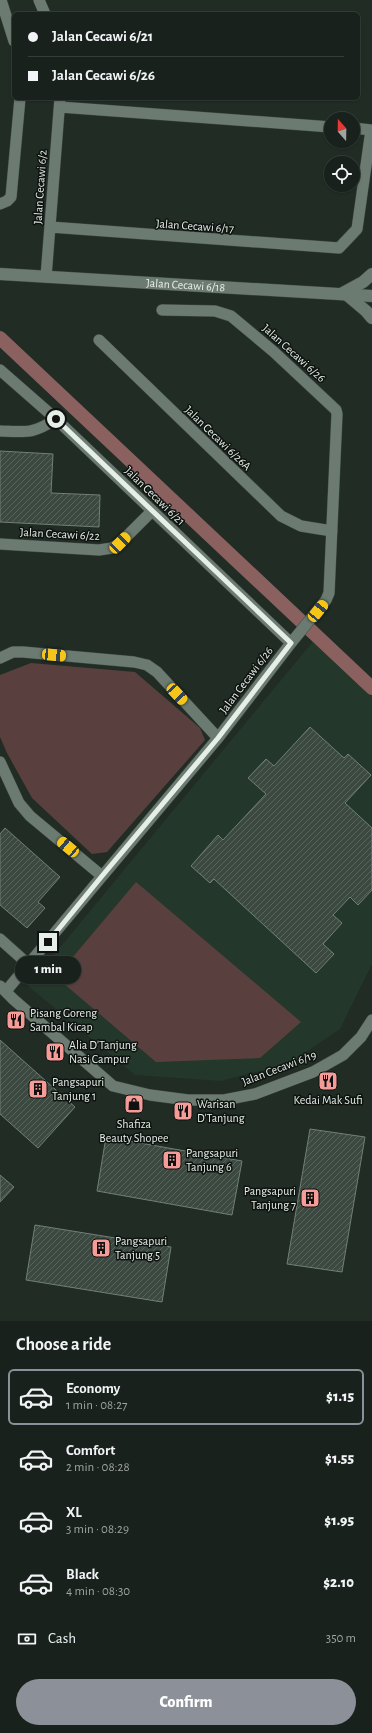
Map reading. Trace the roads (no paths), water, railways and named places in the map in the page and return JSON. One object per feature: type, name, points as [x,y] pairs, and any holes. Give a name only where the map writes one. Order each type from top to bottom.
[{"type":"street","points":[[1,0],[12,35]]},
{"type":"street","points":[[39,0],[44,12]]},
{"type":"street","points":[[0,204],[7,201],[11,197],[20,100]]},
{"type":"street","points":[[60,103],[324,126]]},
{"type":"street","name":"Jalan Cecawi 6/2","points":[[46,277],[60,103]]},
{"type":"street","points":[[360,129],[371,130]]},
{"type":"street","name":"Jalan Cecawi 6/17","points":[[50,227],[339,248],[357,229],[371,130]]},
{"type":"street","name":"Jalan Cecawi 6/18","points":[[0,274],[372,296]]},
{"type":"street","points":[[372,274],[363,282],[343,294],[366,311],[372,318]]},
{"type":"street","name":"Jalan Cecawi 6/26","points":[[3,989],[29,964],[218,738],[326,600],[329,593],[336,410],[274,352],[231,316],[215,311],[162,310]]},
{"type":"street","name":"Jalan Cecawi 6/26A","points":[[99,340],[281,516],[301,526],[332,531]]},
{"type":"street","name":"Jalan Cecawi 6/21","points":[[0,370],[56,419],[291,643]]},
{"type":"street","points":[[0,431],[28,432],[40,429],[56,419]]},
{"type":"street","name":"Jalan Cecawi 6/22","points":[[0,544],[99,550],[112,548],[120,543],[152,511]]},
{"type":"street","points":[[0,658],[13,652],[23,652],[134,662],[147,665],[157,672],[218,738]]},
{"type":"street","points":[[0,762],[19,803],[30,816],[102,876]]},
{"type":"street","points":[[0,939],[29,964]]},
{"type":"street","name":"Jalan Cecawi 6/19","points":[[3,989],[113,1086],[150,1095],[188,1100],[224,1100],[255,1094],[313,1072],[343,1055],[361,1037],[372,1020]]},
{"type":"waterway","points":[[0,338],[372,688]]},
{"type":"place","name":"Pisang Goreng Sambal Kicap","points":[[16,1020]]},
{"type":"place","name":"Alia D'Tanjung Nasi Campur","points":[[55,1052]]},
{"type":"place","name":"Kedai Mak Sufi","points":[[328,1081]]},
{"type":"place","name":"Pangsapuri Tanjung 1","points":[[38,1089]]},
{"type":"place","name":"Shafiza Beauty Shopee","points":[[134,1104]]},
{"type":"place","name":"Warisan D'Tanjung","points":[[183,1111]]},
{"type":"place","name":"Pangsapuri Tanjung 6","points":[[172,1160]]},
{"type":"place","name":"Pangsapuri Tanjung 7","points":[[310,1198]]},
{"type":"place","name":"Pangsapuri Tanjung 5","points":[[101,1248]]}]
